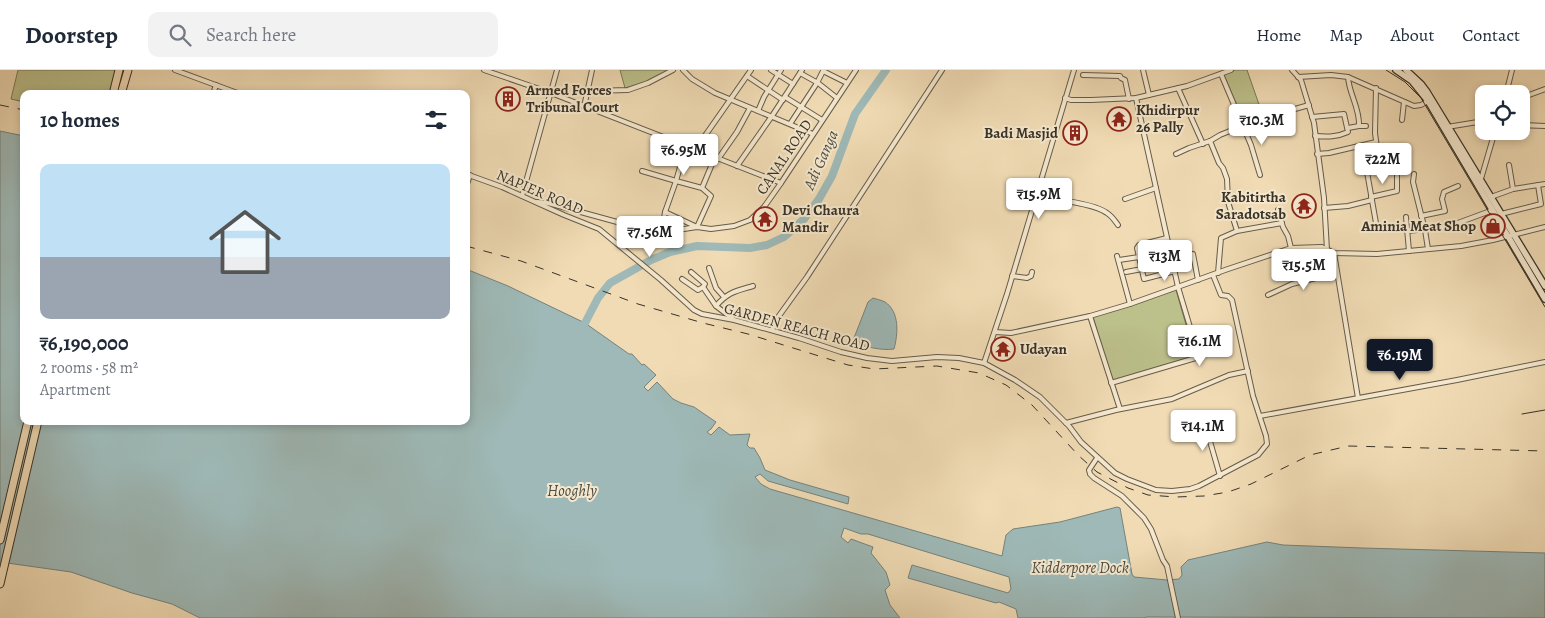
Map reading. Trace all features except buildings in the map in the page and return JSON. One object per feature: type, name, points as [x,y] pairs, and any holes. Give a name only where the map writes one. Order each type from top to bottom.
[{"type":"highway","points":[[114,90],[119,70]]},
{"type":"highway","points":[[122,90],[128,70]]},
{"type":"highway","points":[[0,540],[27,425]]},
{"type":"highway","points":[[0,584],[37,425]]},
{"type":"main road","points":[[1396,70],[1412,81],[1430,100]]},
{"type":"main road","points":[[1406,70],[1421,84],[1493,210],[1545,286]]},
{"type":"main road","points":[[1478,181],[1491,197],[1501,214],[1545,299]]},
{"type":"street","points":[[174,70],[229,90]]},
{"type":"street","points":[[484,70],[781,183]]},
{"type":"street","points":[[522,196],[557,70]]},
{"type":"street","points":[[584,107],[592,70]]},
{"type":"street","points":[[589,90],[628,90],[648,83],[673,70]]},
{"type":"street","points":[[683,70],[692,79],[714,93],[813,134]]},
{"type":"street","points":[[695,150],[751,70]]},
{"type":"street","points":[[771,70],[793,84]]},
{"type":"street","points":[[758,111],[782,70]]},
{"type":"street","points":[[790,124],[817,83],[822,70],[847,83]]},
{"type":"street","name":"CANAL ROAD","points":[[535,202],[548,203],[647,229],[671,231],[697,227],[711,229],[734,226],[750,220],[764,207],[781,183],[856,70]]},
{"type":"street","points":[[772,330],[776,320],[807,277],[942,70]]},
{"type":"street","points":[[984,363],[1074,70]]},
{"type":"street","points":[[1106,70],[1106,76]]},
{"type":"street","points":[[1143,70],[1149,95]]},
{"type":"street","points":[[1065,98],[1071,100],[1136,98],[1178,88],[1231,70]]},
{"type":"street","points":[[1292,70],[1301,80],[1316,136],[1324,208],[1326,250]]},
{"type":"street","points":[[1311,70],[1312,75]]},
{"type":"street","points":[[1508,85],[1512,70]]},
{"type":"street","points":[[737,166],[784,99],[801,71],[837,98]]},
{"type":"street","points":[[1221,74],[1256,158],[1260,175]]},
{"type":"street","points":[[1083,75],[1120,76],[1126,80],[1129,99]]},
{"type":"street","points":[[1298,77],[1312,75],[1348,77],[1414,106],[1421,105],[1430,100]]},
{"type":"street","points":[[746,76],[768,91],[802,106],[822,120]]},
{"type":"street","points":[[1348,77],[1349,88],[1354,96],[1359,126]]},
{"type":"street","points":[[214,90],[216,85]]},
{"type":"street","points":[[1178,88],[1202,144]]},
{"type":"street","points":[[1376,88],[1376,142],[1380,170]]},
{"type":"street","points":[[1530,95],[1545,89]]},
{"type":"street","points":[[1111,383],[1199,357],[1178,287],[1136,98]]},
{"type":"street","points":[[1402,120],[1404,102]]},
{"type":"street","points":[[1267,117],[1309,105]]},
{"type":"street","points":[[702,188],[716,158],[737,132],[750,108]]},
{"type":"street","points":[[1312,117],[1344,114],[1348,128],[1348,132],[1339,136],[1316,136]]},
{"type":"street","points":[[1446,128],[1475,123]]},
{"type":"street","points":[[1530,125],[1545,126]]},
{"type":"street","points":[[1176,154],[1242,126]]},
{"type":"street","points":[[1348,128],[1366,126]]},
{"type":"street","points":[[1478,181],[1492,140]]},
{"type":"street","points":[[1210,141],[1227,179],[1228,202],[1237,231]]},
{"type":"street","points":[[1317,154],[1330,154],[1376,142]]},
{"type":"street","points":[[662,230],[665,212],[686,146]]},
{"type":"street","points":[[1509,166],[1513,189]]},
{"type":"street","points":[[642,171],[702,188],[711,196],[697,227],[665,212]]},
{"type":"street","points":[[1367,172],[1376,223]]},
{"type":"street","points":[[1324,208],[1348,206],[1397,192],[1397,174]]},
{"type":"street","points":[[1414,174],[1413,182],[1428,249]]},
{"type":"street","name":"NAPIER ROAD","points":[[470,176],[502,187],[599,229],[661,280]]},
{"type":"street","points":[[1491,197],[1513,189],[1545,184]]},
{"type":"street","points":[[1501,214],[1541,204],[1538,185]]},
{"type":"street","points":[[1421,216],[1445,211],[1442,199],[1444,192],[1458,186]]},
{"type":"street","points":[[1125,199],[1156,188]]},
{"type":"street","points":[[1036,197],[1070,202],[1107,212],[1118,225]]},
{"type":"street","points":[[1278,210],[1291,248]]},
{"type":"street","points":[[1407,231],[1447,227],[1493,210]]},
{"type":"street","points":[[1406,217],[1409,251]]},
{"type":"street","points":[[1218,273],[1221,238],[1237,231],[1282,223]]},
{"type":"street","points":[[995,332],[1011,333],[1090,316],[1291,248],[1322,247],[1334,253],[1377,254],[1461,246],[1545,227]]},
{"type":"street","points":[[1167,238],[1139,245],[1137,248],[1144,279],[1175,271]]},
{"type":"street","points":[[1312,248],[1312,263],[1316,278]]},
{"type":"street","points":[[1334,253],[1358,398]]},
{"type":"street","points":[[1194,254],[1198,280]]},
{"type":"street","points":[[1130,304],[1118,258],[1139,257]]},
{"type":"street","points":[[709,268],[716,288],[724,297]]},
{"type":"street","points":[[1126,272],[1142,269]]},
{"type":"street","points":[[691,272],[705,284],[703,287],[716,306],[734,320]]},
{"type":"street","points":[[1012,276],[1027,278],[1031,276],[1032,272]]},
{"type":"street","points":[[1268,294],[1292,284],[1336,273]]},
{"type":"street","points":[[1213,275],[1221,295],[1228,296],[1232,300],[1253,396],[1260,416],[1545,362]]},
{"type":"street","points":[[682,279],[698,290],[703,287]]},
{"type":"street","name":"GARDEN REACH ROAD","points":[[661,280],[694,310],[702,314],[772,330],[841,352],[892,361],[937,357],[959,358],[984,363],[1015,380],[1040,397],[1066,423],[1081,442],[1115,473],[1127,480],[1156,490],[1172,492],[1190,489],[1220,476],[1258,455],[1267,444],[1260,416]]},
{"type":"street","points":[[716,306],[724,297],[753,286]]},
{"type":"street","points":[[1090,316],[1120,409]]},
{"type":"street","points":[[1066,423],[1120,409],[1172,399],[1229,375],[1248,371]]},
{"type":"street","points":[[1181,436],[1207,431],[1220,476]]},
{"type":"street","points":[[1098,458],[1089,470],[1090,474],[1122,496],[1144,518],[1151,529],[1167,566],[1178,618]]},
{"type":"green space","points":[[18,70],[116,70],[110,90],[20,90],[20,101],[11,99]]},
{"type":"green space","points":[[620,70],[670,70],[648,81],[625,88]]},
{"type":"green space","points":[[1235,70],[1247,70],[1263,116],[1243,121],[1222,74]]},
{"type":"green space","points":[[1176,290],[1195,356],[1112,381],[1093,317]]},
{"type":"water","name":"Hooghly","points":[[0,131],[20,135],[20,425],[470,425],[470,271],[508,286],[585,323],[629,354],[632,354],[642,365],[644,364],[656,375],[644,387],[648,391],[657,382],[673,399],[694,407],[716,422],[707,432],[711,435],[719,427],[730,435],[750,434],[747,445],[750,448],[754,448],[765,470],[790,480],[849,497],[848,504],[768,481],[760,474],[755,477],[761,484],[770,489],[1002,556],[1006,535],[1013,529],[1060,522],[1117,507],[1120,508],[1134,577],[1167,580],[1179,579],[1182,575],[1181,567],[1188,560],[1267,542],[1283,545],[1545,553],[1545,618],[1018,618],[1016,609],[999,602],[996,603],[908,578],[912,565],[1008,593],[1011,589],[1009,577],[844,528],[841,537],[848,543],[851,539],[873,547],[871,553],[886,572],[890,585],[885,590],[890,605],[900,618],[200,618],[172,604],[132,593],[71,572],[0,562]]},
{"type":"water","points":[[873,298],[885,302],[893,311],[897,324],[894,349],[878,349],[852,343],[868,302]]},
{"type":"waterway","name":"Adi Ganga","points":[[585,323],[598,298],[610,283],[651,260],[670,252],[697,246],[750,248],[767,245],[784,237],[804,219],[819,199],[832,176],[855,114],[886,70]]},
{"type":"tram line","points":[[1386,70],[1405,82],[1421,98],[1545,307]]},
{"type":"tram line","points":[[1522,414],[1545,410]]},
{"type":"railway","points":[[0,105],[20,109]]},
{"type":"railway","points":[[470,247],[521,261],[638,304],[748,334],[848,365],[874,369],[937,366],[979,373],[1006,385],[1032,405],[1079,456],[1097,472],[1128,488],[1148,495],[1204,496],[1228,492],[1251,484],[1310,455],[1348,446],[1545,451]]},
{"type":"place","name":"Armed Forces Tribunal Court","points":[[508,99]]},
{"type":"place","name":"Khidirpur 26 Pally","points":[[1119,119]]},
{"type":"place","name":"Badi Masjid","points":[[1075,133]]},
{"type":"place","name":"Kabitirtha Saradotsab","points":[[1304,206]]},
{"type":"place","name":"Devi Chaura Mandir","points":[[765,219]]},
{"type":"place","name":"Aminia Meat Shop","points":[[1493,226]]},
{"type":"place","name":"Udayan","points":[[1003,349]]},
{"type":"water label","name":"Kidderpore Dock","points":[[1080,568]]}]
